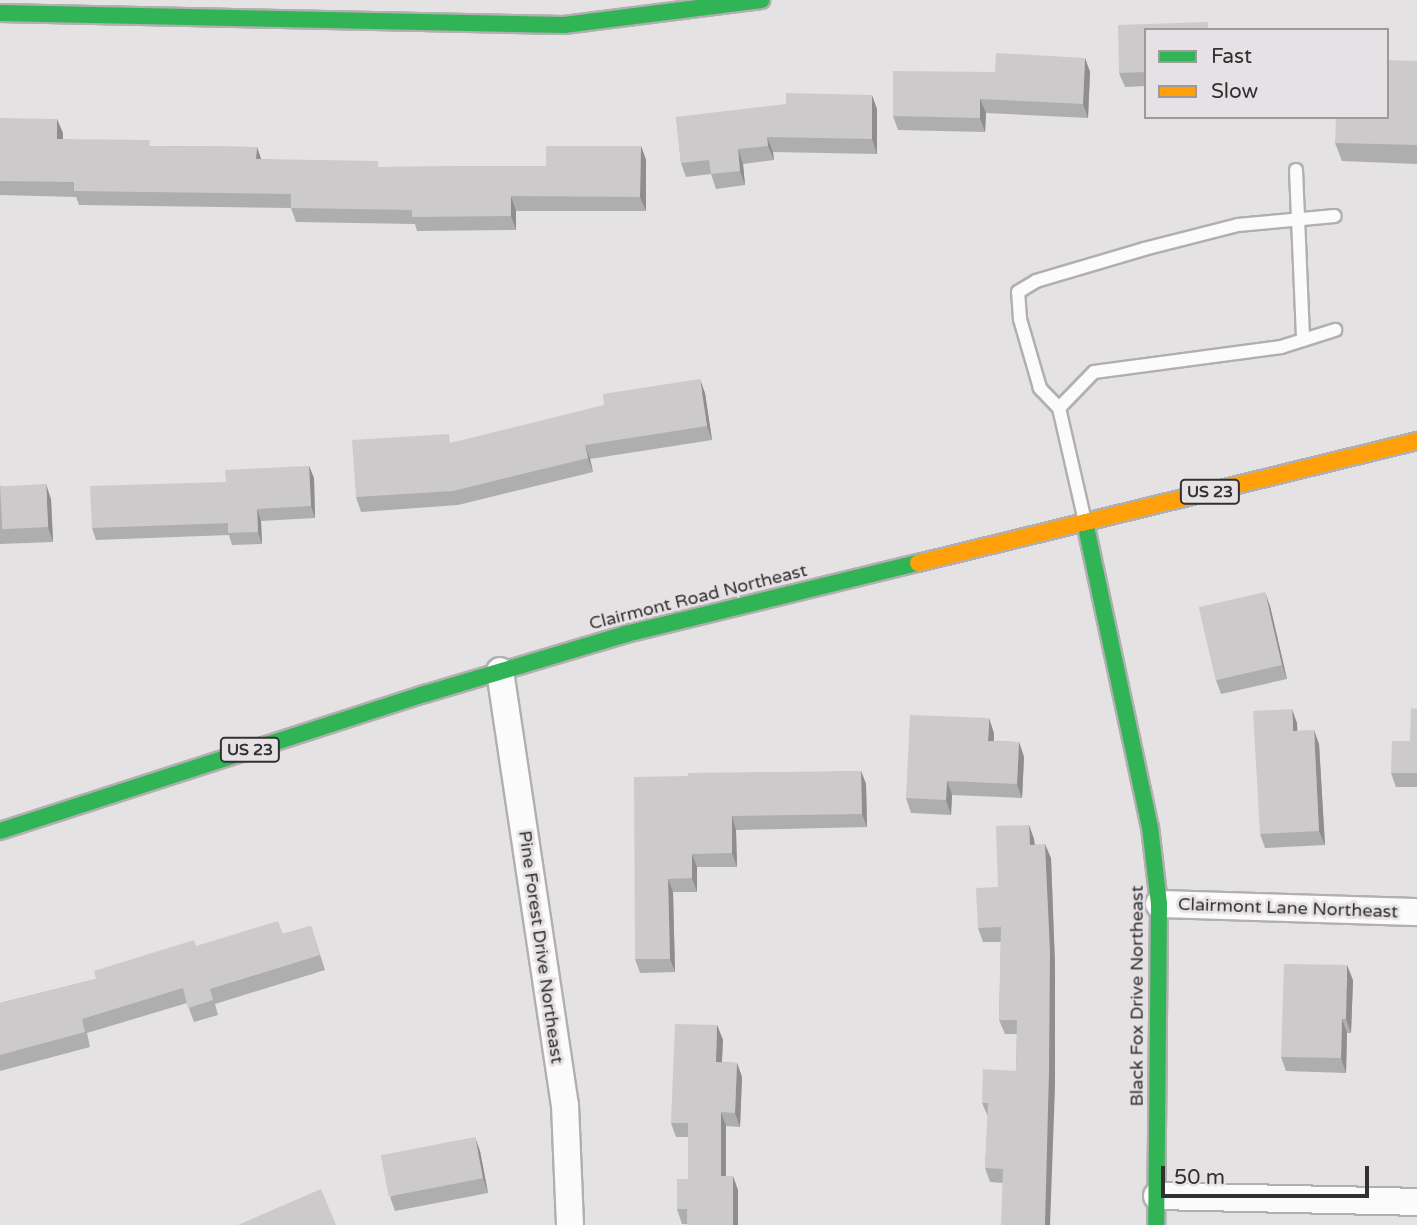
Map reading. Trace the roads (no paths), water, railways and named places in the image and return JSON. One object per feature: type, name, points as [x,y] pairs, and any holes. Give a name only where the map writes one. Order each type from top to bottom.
[{"type":"street","points":[[0,13],[564,25],[761,0]]},
{"type":"street","name":"Clairmont Road Northeast","points":[[0,831],[500,671],[639,631],[1417,442]]},
{"type":"street","name":"Black Fox Drive Northeast","points":[[1085,522],[1150,827],[1158,904],[1156,1225]]},
{"type":"street","name":"Pine Forest Drive Northeast","points":[[500,671],[565,1105],[570,1225]]},
{"type":"street","name":"Clairmont Lane Northeast","points":[[1158,904],[1417,912]]},
{"type":"street","points":[[1157,1196],[1417,1202]]},
{"type":"lane","points":[[1296,170],[1303,340]]},
{"type":"lane","points":[[1085,522],[1059,408],[1040,388],[1020,318],[1018,292],[1036,281],[1144,248],[1238,225],[1335,216]]},
{"type":"lane","points":[[1059,408],[1094,372],[1281,347],[1335,330]]}]
